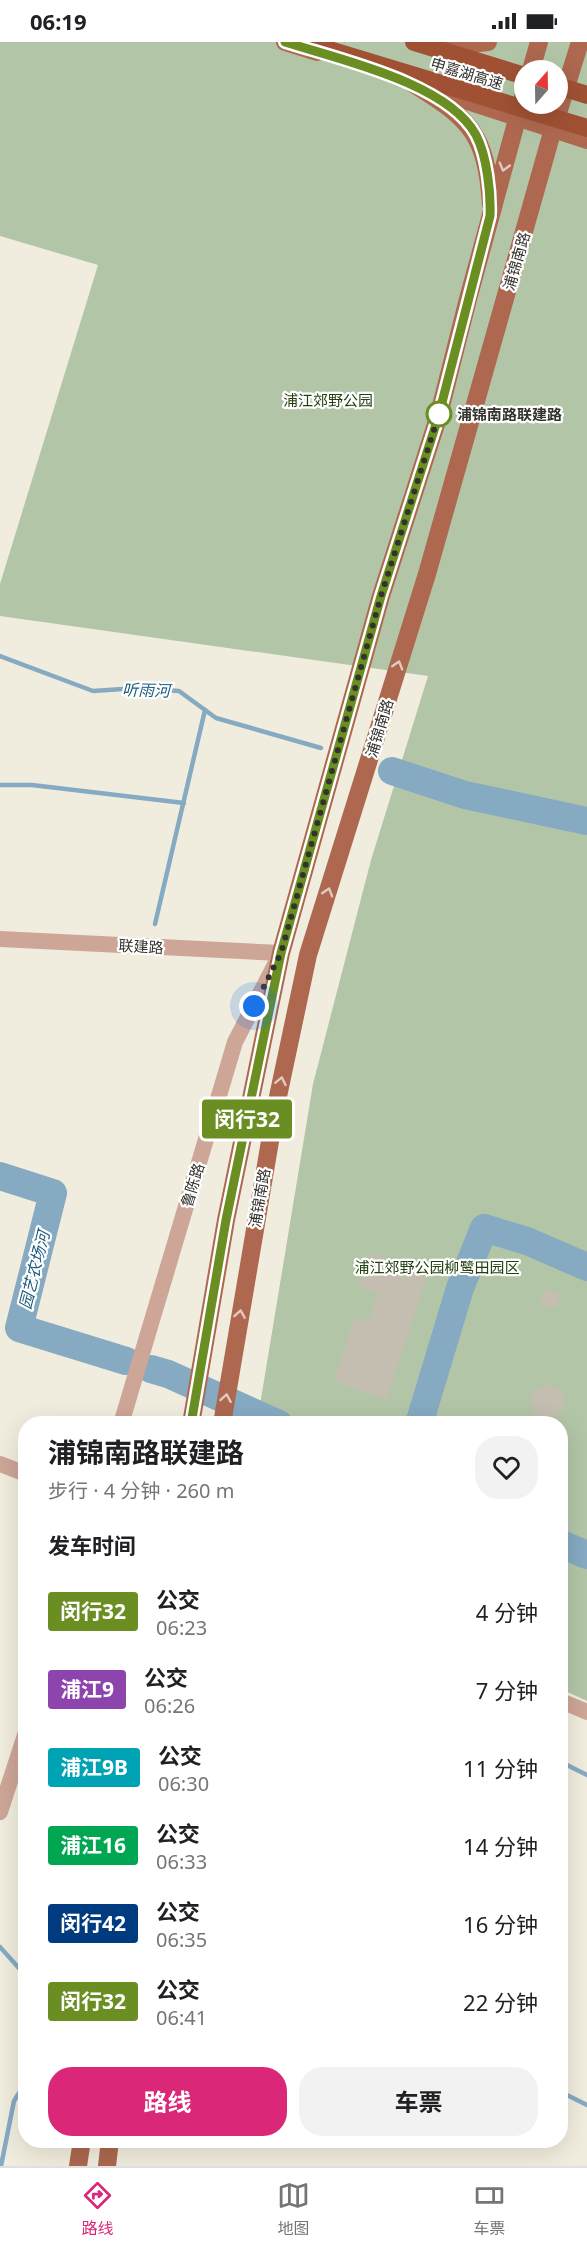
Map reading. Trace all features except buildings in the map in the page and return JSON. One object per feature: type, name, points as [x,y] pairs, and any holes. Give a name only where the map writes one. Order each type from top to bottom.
[{"type":"highway","name":"申嘉湖高速","points":[[303,42],[587,128]]},
{"type":"highway","name":"申嘉湖高速","points":[[414,42],[514,73]]},
{"type":"highway","points":[[568,86],[587,95]]},
{"type":"main road","points":[[285,42],[587,140]]},
{"type":"main road","points":[[444,44],[488,42]]},
{"type":"main road","points":[[534,60],[539,42]]},
{"type":"main road","name":"浦锦南路","points":[[568,67],[580,42]]},
{"type":"main road","points":[[444,44],[514,65]]},
{"type":"main road","points":[[412,83],[450,106],[476,135],[485,162],[491,202],[490,216]]},
{"type":"main road","points":[[568,83],[587,86]]},
{"type":"main road","name":"浦锦南路","points":[[193,1416],[226,1220],[281,953],[378,606],[438,418],[518,114]]},
{"type":"main road","name":"浦锦南路","points":[[223,1416],[276,1106],[308,955],[427,574],[556,114]]},
{"type":"main road","points":[[78,2166],[81,2148]]},
{"type":"main road","points":[[107,2166],[109,2148]]},
{"type":"street","name":"联建路","points":[[0,939],[281,953]]},
{"type":"street","name":"鲁陈路","points":[[123,1416],[235,1042],[281,953]]},
{"type":"street","points":[[0,1464],[18,1471]]},
{"type":"street","points":[[568,1704],[587,1712]]},
{"type":"street","points":[[0,1812],[18,1757]]},
{"type":"green space","name":"浦江郊野公园","points":[[0,42],[587,42],[587,1701],[568,1692],[568,1416],[258,1416],[313,1084],[371,860],[428,676],[0,616],[0,584],[98,265],[0,236]]},
{"type":"waterway","name":"听雨河","points":[[0,656],[93,691],[138,688],[179,691],[216,718],[321,748]]},
{"type":"waterway","points":[[155,924],[205,710]]},
{"type":"waterway","name":"听雨河","points":[[392,771],[465,795],[587,821]]},
{"type":"waterway","points":[[0,785],[32,785],[184,803]]},
{"type":"waterway","name":"园艺农场河","points":[[0,1176],[53,1193],[19,1328],[126,1361]]},
{"type":"waterway","points":[[421,1416],[460,1288],[484,1228],[527,1241],[587,1267]]},
{"type":"waterway","name":"园艺农场河","points":[[151,1369],[168,1374],[261,1416]]},
{"type":"waterway","name":"园艺农场河","points":[[568,1547],[587,1555]]},
{"type":"waterway","points":[[568,1766],[587,1775]]},
{"type":"waterway","points":[[0,1947],[18,1967]]},
{"type":"waterway","points":[[1,2166],[14,2101],[18,2095]]},
{"type":"waterway","points":[[568,2096],[587,2105]]},
{"type":"bus line","name":"闵行32","points":[[192,1416],[226,1220],[281,953],[381,596],[438,418],[490,216],[491,202],[485,162],[476,135],[450,106],[412,83],[285,42]]},
{"type":"place","name":"浦锦南路联建路","points":[[439,414]]},
{"type":"route","points":[[254,1006],[281,953],[381,596],[439,414]]},
{"type":"park label","name":"浦江郊野公园柳鹭田园区","points":[[437,1267]]}]
